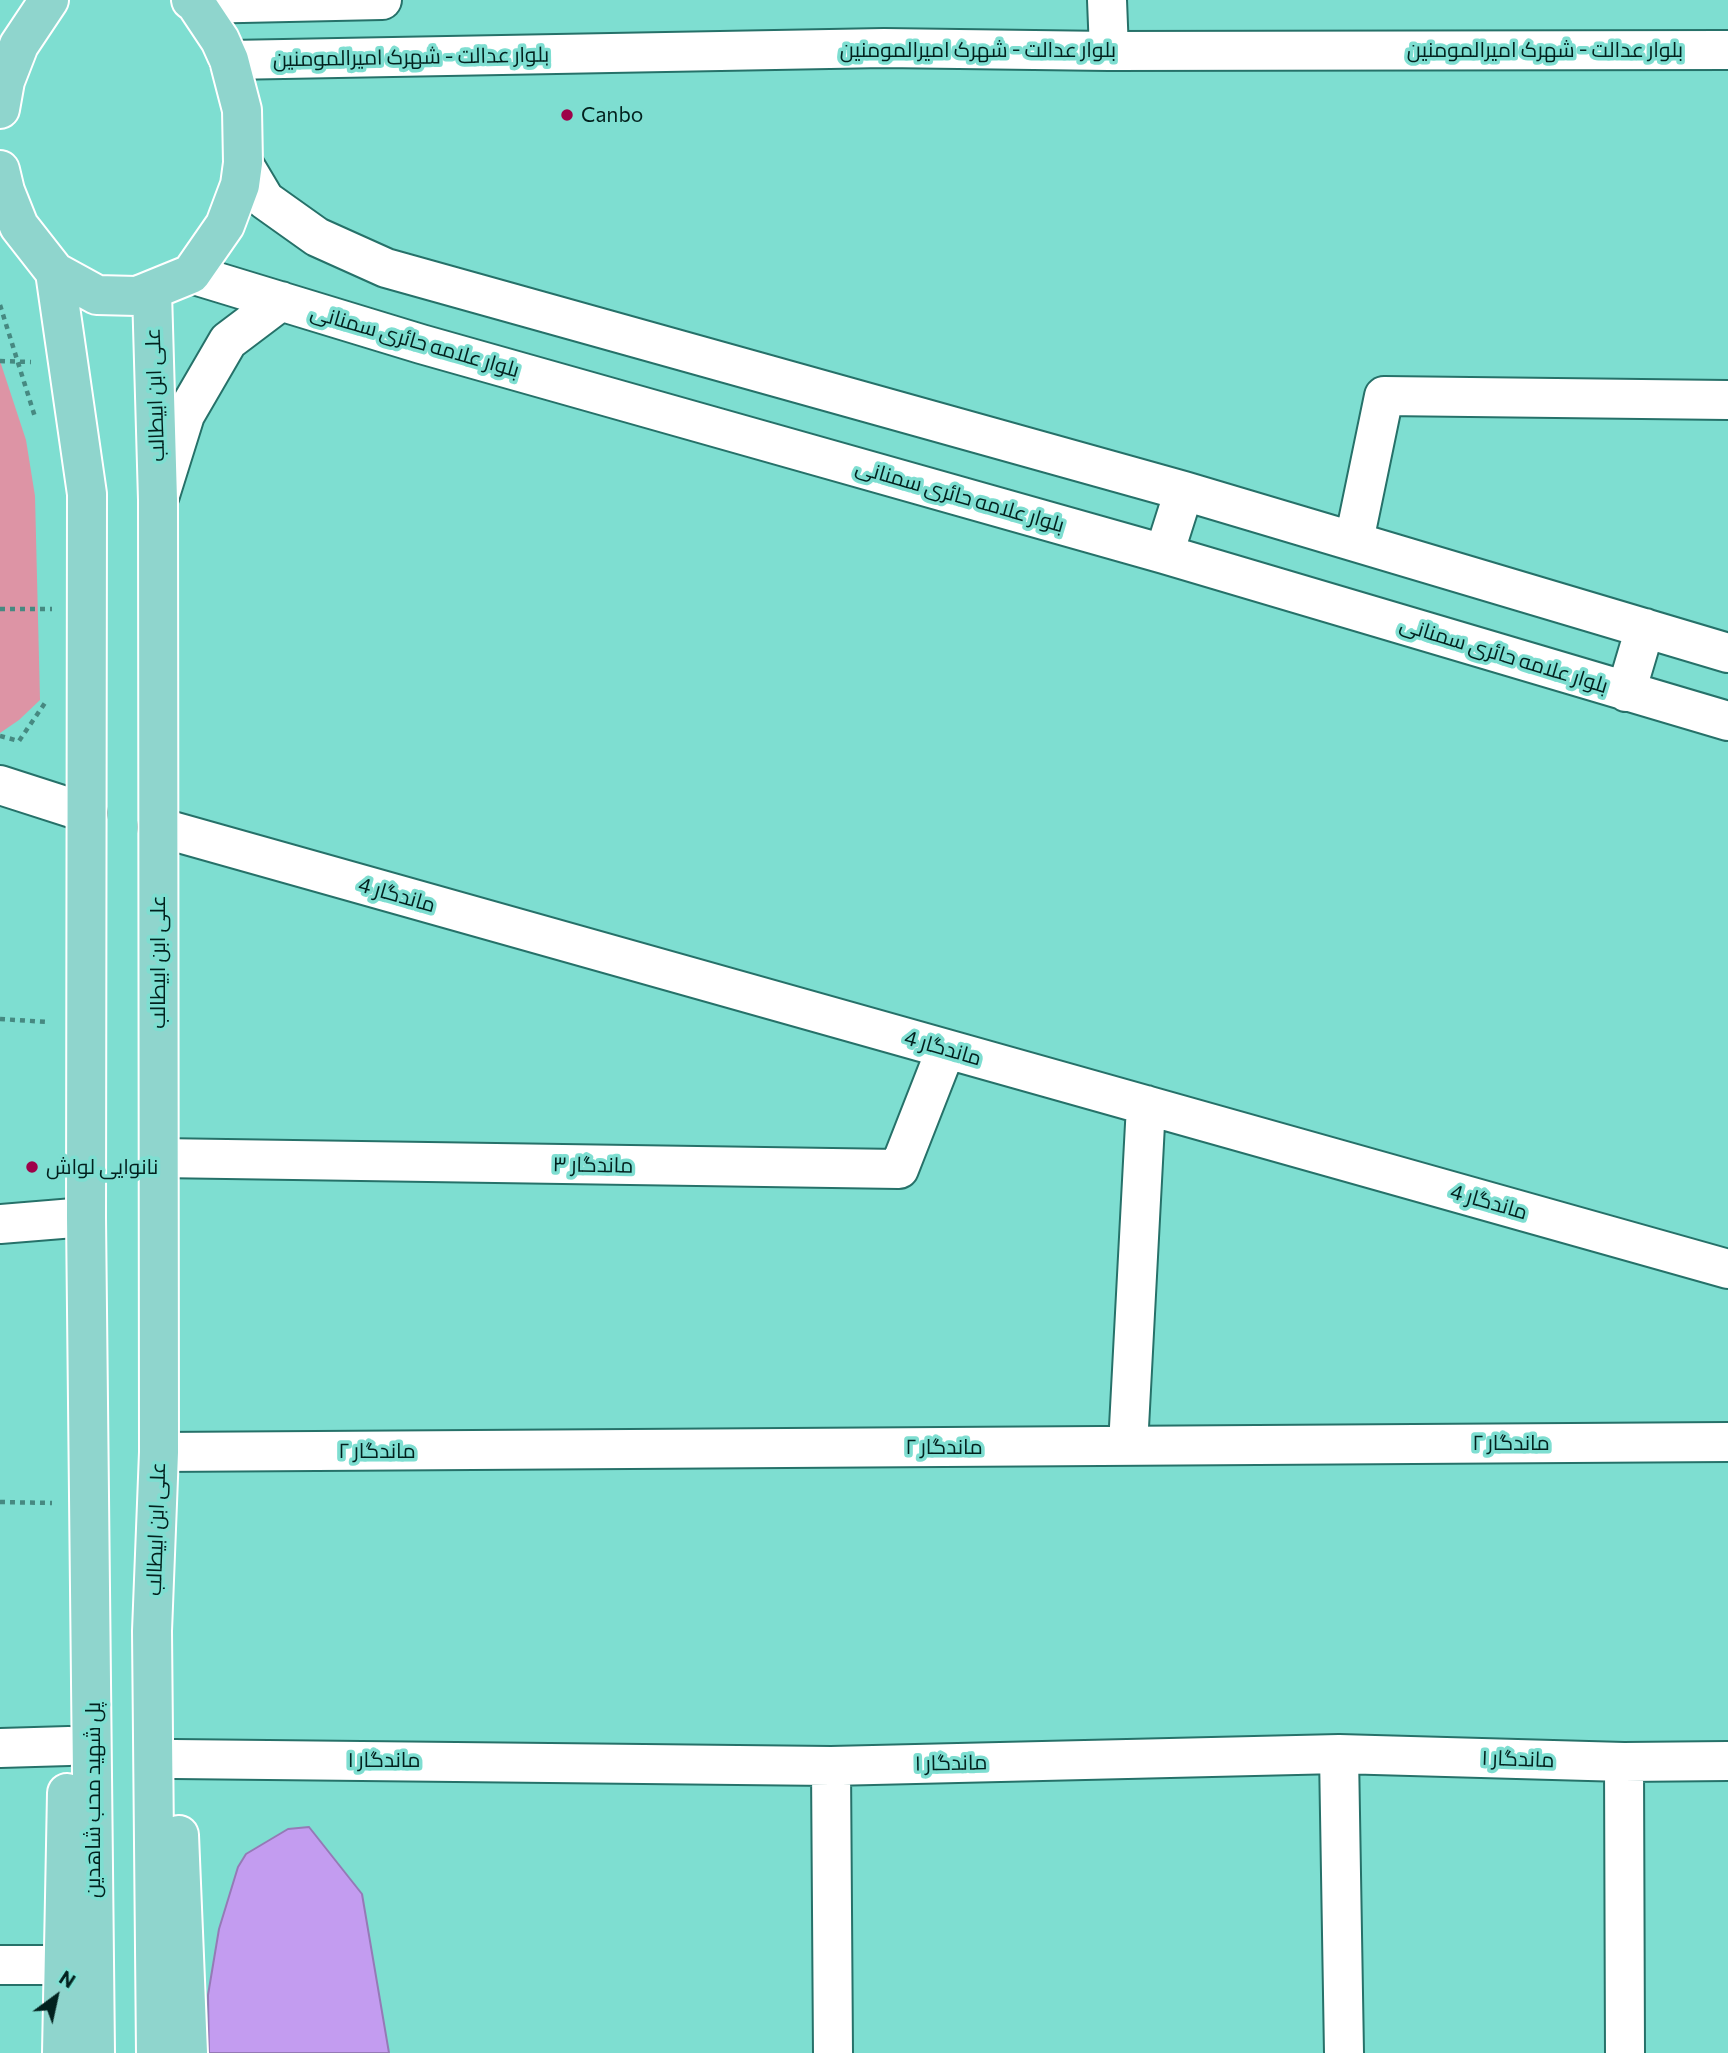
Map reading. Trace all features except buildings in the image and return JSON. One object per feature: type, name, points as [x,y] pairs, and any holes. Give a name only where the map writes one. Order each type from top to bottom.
[{"type":"main road","points":[[0,108],[5,80],[19,45],[49,0]]},
{"type":"main road","points":[[0,170],[9,214],[55,272],[97,295],[137,296],[191,274],[225,225],[240,185],[243,163],[242,110],[229,60],[220,40],[194,2]]},
{"type":"main road","points":[[55,272],[87,494],[86,1217],[90,1524],[69,1746],[62,2053]]},
{"type":"main road","name":"علی ابن ابیطالب","points":[[152,292],[158,500],[159,1452],[152,1631],[156,2053]]},
{"type":"main road","name":"پل شهید محب شاهدین","points":[[90,1524],[95,2053]]},
{"type":"main road","points":[[155,1561],[174,1759],[188,2053]]},
{"type":"street","points":[[194,2],[382,0]]},
{"type":"street","points":[[1107,0],[1109,51]]},
{"type":"street","name":"بلوار عدالت - شهرک امیرالمومنین","points":[[229,60],[884,48],[1109,51],[1728,50]]},
{"type":"street","points":[[243,163],[265,200],[317,237],[386,268],[1184,491],[1728,653]]},
{"type":"street","name":"بلوار علامه حائری سمنانی","points":[[191,274],[421,344],[1164,554],[1728,721]]},
{"type":"street","points":[[158,500],[185,415],[228,341],[281,301]]},
{"type":"street","points":[[1354,541],[1384,396],[1728,400]]},
{"type":"street","points":[[1164,554],[1184,491]]},
{"type":"street","points":[[1626,692],[1644,628]]},
{"type":"street","points":[[0,785],[87,813]]},
{"type":"street","name":"ماندگار 4","points":[[158,827],[1728,1269]]},
{"type":"street","name":"ماندگار ۳","points":[[159,1158],[899,1169],[946,1049]]},
{"type":"street","points":[[1128,1446],[1146,1105]]},
{"type":"street","points":[[0,1224],[86,1217]]},
{"type":"street","name":"ماندگار ۲","points":[[159,1452],[1728,1441]]},
{"type":"street","points":[[0,1748],[69,1746]]},
{"type":"street","points":[[1339,1754],[1344,2053]]},
{"type":"street","name":"ماندگار ۱","points":[[174,1759],[831,1766],[1339,1754],[1624,1762],[1728,1760]]},
{"type":"street","points":[[1624,1762],[1625,2053]]},
{"type":"street","points":[[831,1766],[833,2053]]},
{"type":"street","points":[[0,1965],[63,1965]]},
{"type":"path","points":[[0,304],[37,423]]},
{"type":"path","points":[[0,609],[87,610]]},
{"type":"path","points":[[0,736],[19,741],[52,692]]},
{"type":"path","points":[[0,1019],[86,1024]]},
{"type":"path","points":[[0,1502],[90,1524]]},
{"type":"shaded area","points":[[0,361],[26,440],[35,496],[40,700],[0,733]]},
{"type":"place","name":"Canbo","points":[[567,115]]},
{"type":"place","name":"نانوایی لواش","points":[[32,1167]]}]
